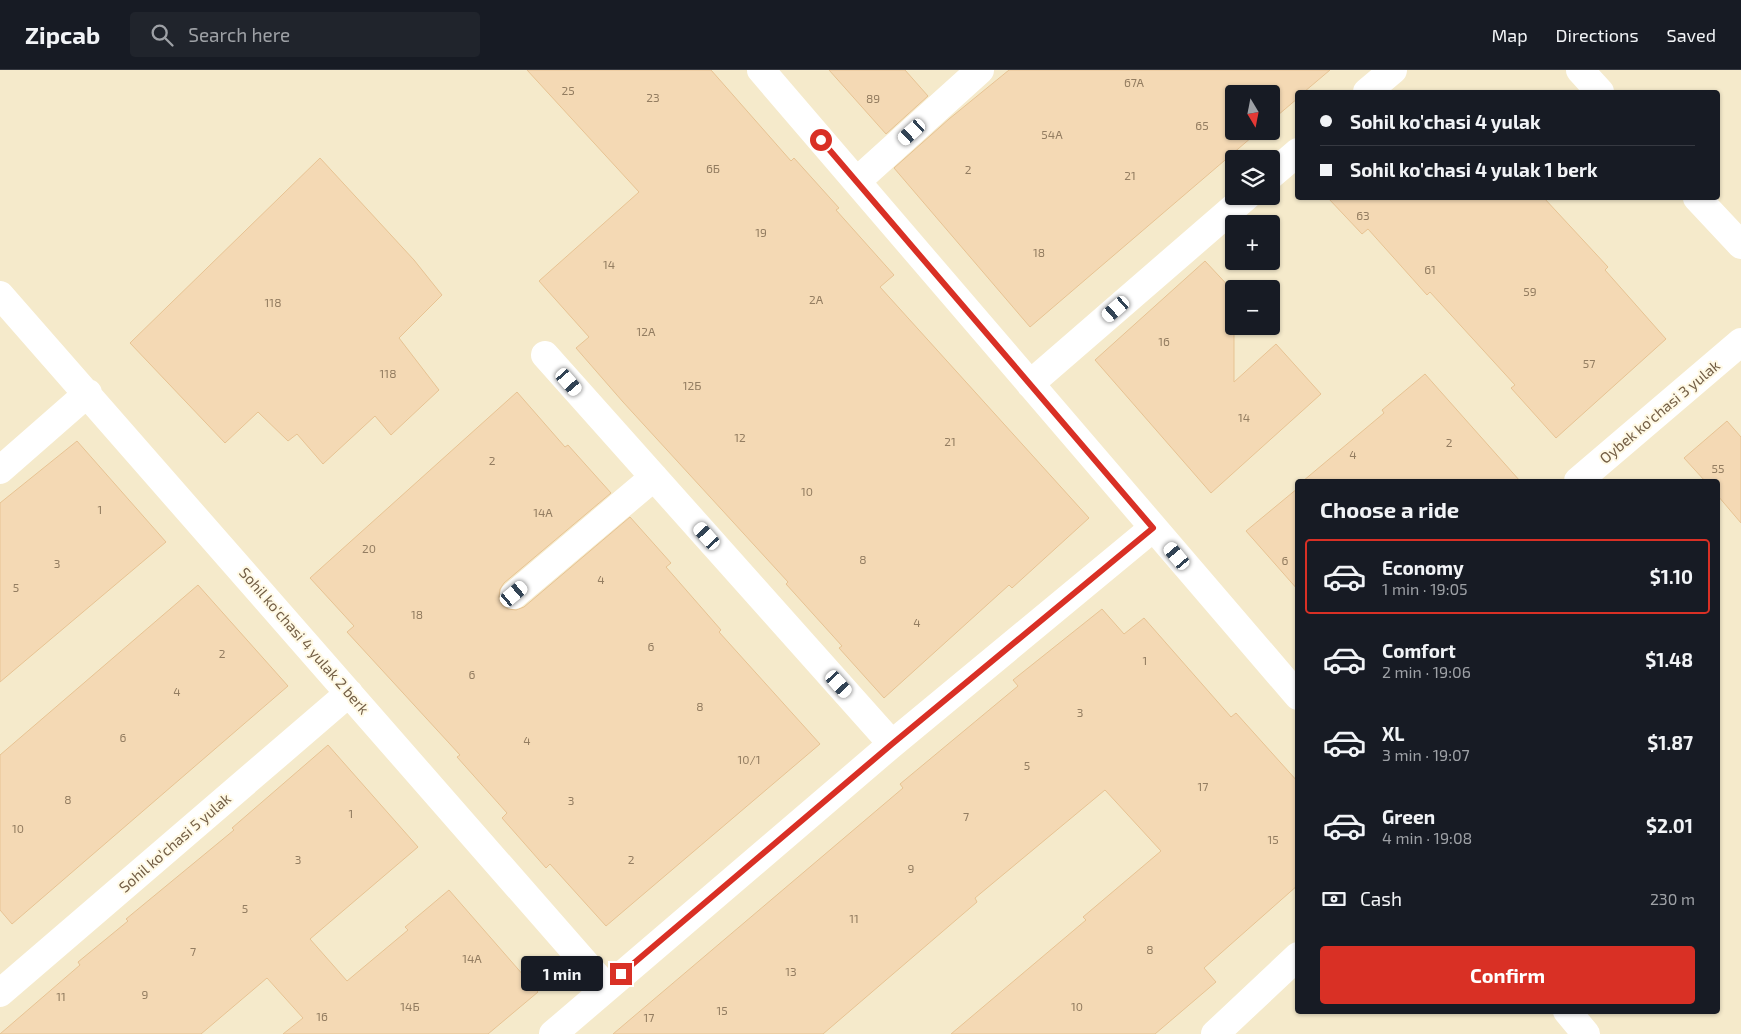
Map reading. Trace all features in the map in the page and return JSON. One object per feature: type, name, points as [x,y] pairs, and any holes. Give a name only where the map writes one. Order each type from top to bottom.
[{"type":"street","points":[[762,70],[1295,693]]},
{"type":"street","points":[[857,181],[980,70]]},
{"type":"street","points":[[1369,90],[1393,70]]},
{"type":"street","points":[[1580,70],[1598,90]]},
{"type":"street","points":[[1280,167],[1295,155]]},
{"type":"street","points":[[1699,200],[1741,245]]},
{"type":"street","points":[[1030,384],[1237,205]]},
{"type":"street","name":"Sohil ko'chasi 4 yulak 2 berk","points":[[0,295],[88,393],[606,987]]},
{"type":"street","name":"Oybek ko'chasi 3 yulak","points":[[1580,479],[1741,342]]},
{"type":"street","points":[[545,355],[892,744]]},
{"type":"street","points":[[0,470],[88,393]]},
{"type":"street","points":[[514,594],[654,477]]},
{"type":"street","points":[[553,1034],[892,744],[1153,528]]},
{"type":"street","name":"Sohil ko'chasi 5 yulak","points":[[0,993],[349,693]]},
{"type":"street","points":[[1215,1034],[1295,959]]},
{"type":"street","points":[[1569,1014],[1586,1034]]},
{"type":"shaded area","points":[[0,70],[1741,70],[1741,1034],[0,1034]]},
{"type":"building","points":[[527,70],[711,70],[791,161],[794,158],[839,208],[836,210],[894,275],[880,287],[1089,518],[1012,588],[1009,585],[884,698],[839,648],[842,646],[786,584],[788,582],[576,348],[589,337],[539,281],[639,192]]},
{"type":"building","points":[[829,70],[905,70],[928,96],[886,134]]},
{"type":"building","points":[[1009,70],[1330,70],[1306,90],[1295,90],[1295,101],[1280,113],[1280,85],[1225,85],[1225,140],[1248,140],[1237,150],[1225,150],[1225,160],[1030,327],[894,168],[949,119]]},
{"type":"building","points":[[320,158],[414,260],[442,295],[399,338],[439,390],[391,435],[375,416],[323,464],[297,434],[288,441],[258,412],[225,443],[130,343]]},
{"type":"building","points":[[1330,200],[1546,200],[1608,267],[1605,270],[1666,339],[1556,438],[1511,388],[1515,385],[1430,292],[1427,295],[1368,229],[1362,234]]},
{"type":"building","points":[[1205,261],[1225,282],[1225,335],[1234,335],[1234,382],[1276,344],[1321,394],[1211,493],[1095,360]]},
{"type":"building","points":[[1425,374],[1518,479],[1305,479],[1384,413],[1382,410]]},
{"type":"building","points":[[517,392],[565,447],[568,445],[611,493],[504,583],[500,589],[499,597],[502,605],[508,609],[516,610],[524,607],[630,517],[671,563],[666,567],[721,630],[719,632],[820,744],[606,926],[550,864],[546,868],[502,818],[507,813],[457,757],[460,755],[347,632],[354,626],[310,578]]},
{"type":"building","points":[[1727,421],[1741,437],[1741,523],[1720,498],[1720,479],[1703,479],[1684,458]]},
{"type":"building","points":[[77,441],[166,542],[0,682],[0,503]]},
{"type":"building","points":[[1295,490],[1295,587],[1246,531]]},
{"type":"building","points":[[198,585],[288,686],[12,924],[0,910],[0,755]]},
{"type":"building","points":[[1102,609],[1124,634],[1144,618],[1231,717],[1236,713],[1295,779],[1295,888],[1204,968],[1216,982],[1155,1034],[951,1034],[1086,920],[1083,917],[1161,851],[1105,790],[975,898],[977,902],[823,1034],[613,1034],[903,788],[900,784],[1018,686],[1013,680]]},
{"type":"building","points":[[328,745],[418,847],[310,939],[347,981],[408,930],[405,927],[449,890],[538,992],[488,1034],[283,1034],[303,1018],[267,978],[201,1034],[0,1034],[80,965],[78,962],[128,921],[126,919],[234,830],[232,828]]},
{"type":"route","points":[[621,974],[892,744],[1153,528],[821,140]]}]
